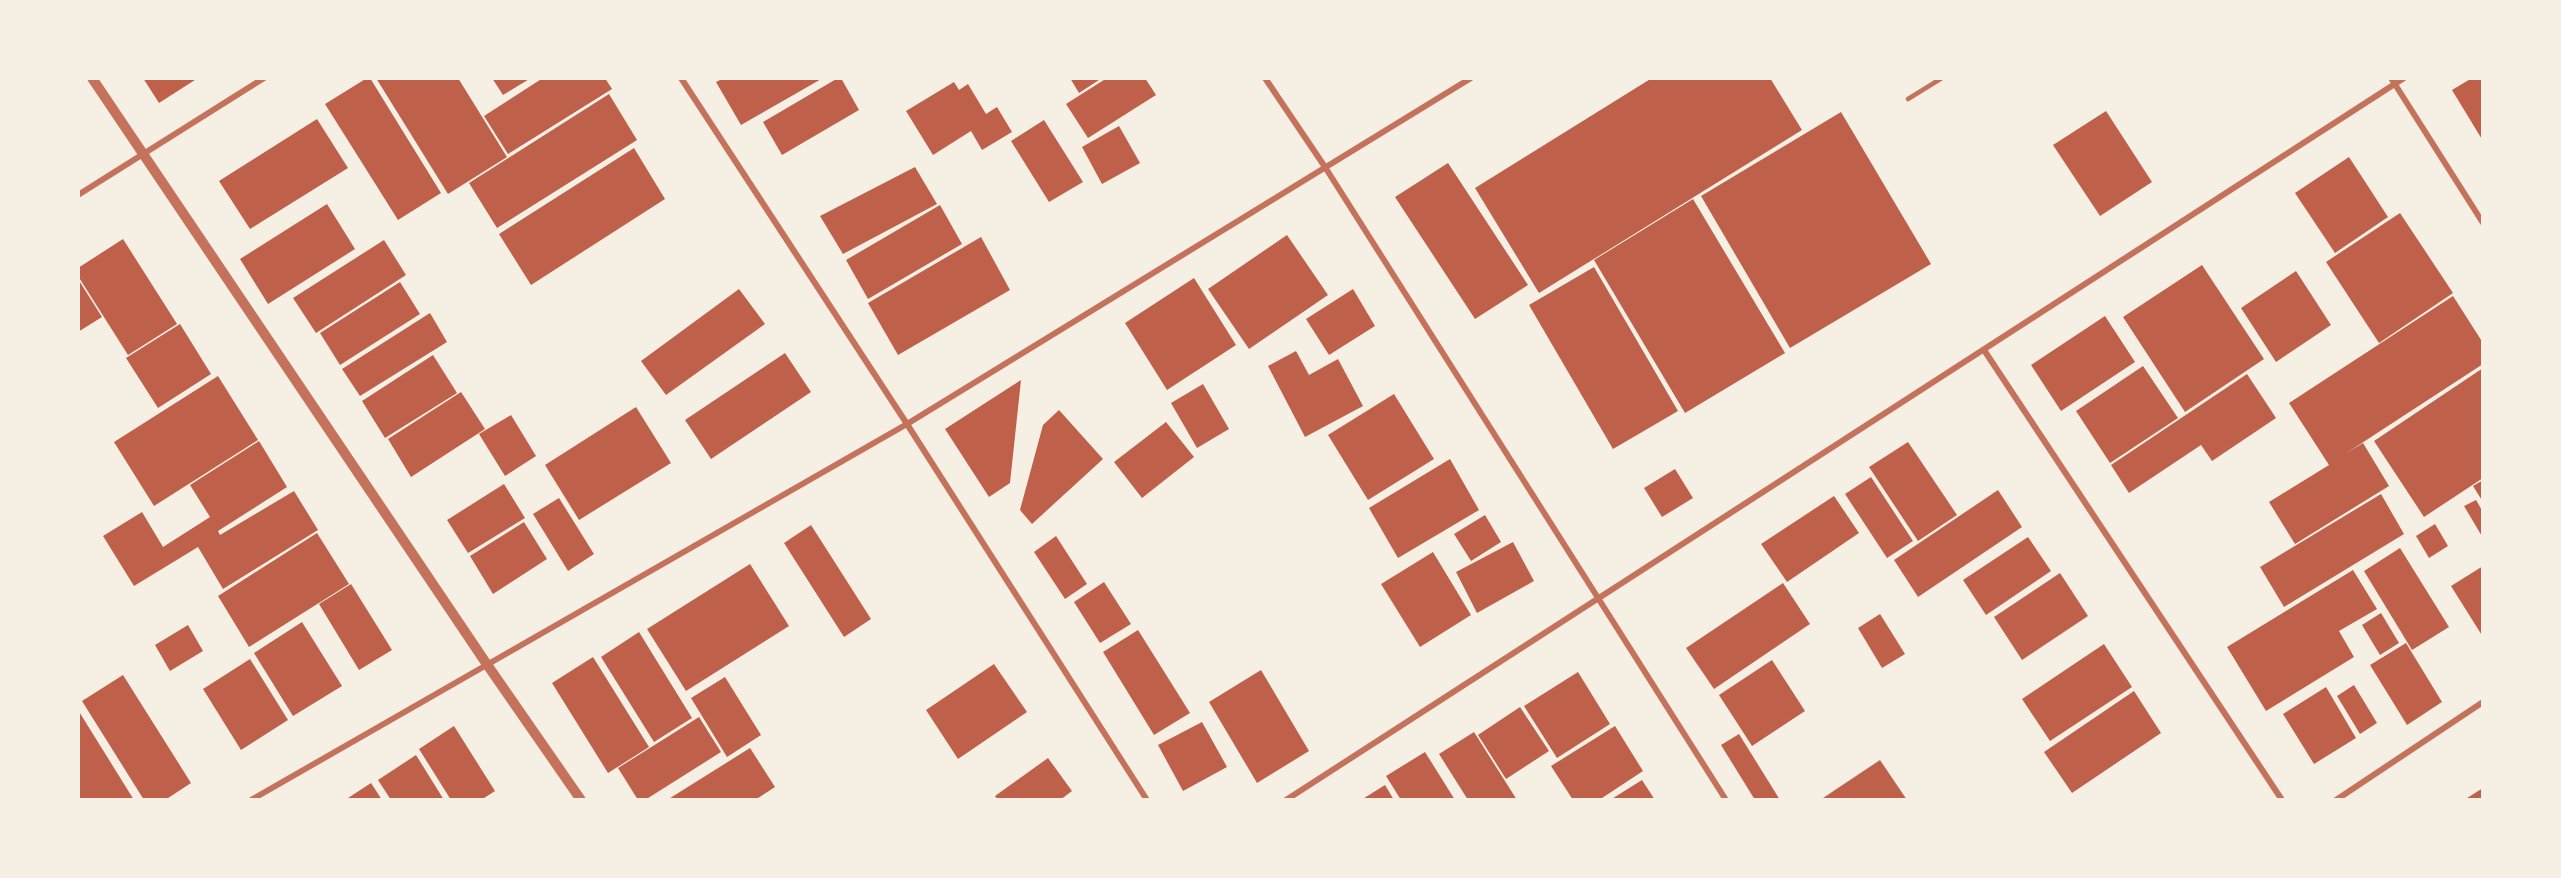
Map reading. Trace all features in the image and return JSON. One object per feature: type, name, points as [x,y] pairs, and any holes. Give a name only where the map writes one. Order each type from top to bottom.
[{"type":"street","points":[[92,78],[486,663],[581,800]]},
{"type":"street","points":[[78,195],[264,78]]},
{"type":"street","points":[[681,78],[907,424],[1147,800]]},
{"type":"street","points":[[1265,78],[1325,167],[1726,800]]},
{"type":"street","points":[[251,800],[486,663],[907,424],[1471,78]]},
{"type":"street","points":[[1286,800],[1984,350],[2393,81],[2404,78]]},
{"type":"street","points":[[2393,81],[2483,223]]},
{"type":"street","points":[[1984,350],[2282,800]]},
{"type":"street","points":[[2336,800],[2483,702]]},
{"type":"lane","points":[[1908,99],[1942,78]]},
{"type":"building","points":[[143,78],[198,78],[159,103]]},
{"type":"building","points":[[370,78],[441,193],[398,220],[325,104]]},
{"type":"building","points":[[376,78],[458,78],[507,157],[448,194]]},
{"type":"building","points":[[492,78],[531,78],[503,95]]},
{"type":"building","points":[[543,78],[605,78],[612,89],[508,154],[484,116]]},
{"type":"building","points":[[724,78],[823,78],[741,125],[716,82]]},
{"type":"building","points":[[841,78],[859,110],[782,155],[763,122]]},
{"type":"building","points":[[1070,78],[1102,78],[1079,93]]},
{"type":"building","points":[[1107,78],[1145,78],[1156,95],[1088,138],[1066,104]]},
{"type":"building","points":[[1652,78],[1770,78],[1802,130],[1539,293],[1475,188]]},
{"type":"building","points":[[2472,78],[2483,78],[2483,141],[2452,90]]},
{"type":"building","points":[[954,82],[959,90],[968,84],[986,114],[997,107],[1012,132],[982,150],[971,131],[933,155],[906,111]]},
{"type":"building","points":[[609,94],[637,140],[497,228],[469,183]]},
{"type":"building","points":[[2106,111],[2152,182],[2100,216],[2053,145]]},
{"type":"building","points":[[1841,112],[1931,264],[1790,348],[1701,196]]},
{"type":"building","points":[[317,119],[348,168],[250,229],[219,181]]},
{"type":"building","points":[[1044,120],[1083,182],[1049,202],[1011,141]]},
{"type":"building","points":[[1119,126],[1140,163],[1102,184],[1082,147]]},
{"type":"building","points":[[634,148],[665,199],[531,285],[499,234]]},
{"type":"building","points":[[2349,157],[2388,217],[2335,253],[2295,193]]},
{"type":"building","points":[[1448,163],[1528,285],[1475,319],[1395,197]]},
{"type":"building","points":[[915,167],[937,204],[843,254],[820,216]]},
{"type":"building","points":[[1693,199],[1785,353],[1685,413],[1594,260]]},
{"type":"building","points":[[327,204],[355,249],[268,304],[240,259]]},
{"type":"building","points":[[940,205],[962,244],[868,299],[846,260]]},
{"type":"building","points":[[2400,213],[2453,293],[2379,343],[2326,262]]},
{"type":"building","points":[[1287,235],[1328,295],[1249,349],[1208,289]]},
{"type":"building","points":[[981,237],[1010,290],[898,355],[868,303]]},
{"type":"building","points":[[123,239],[177,324],[128,355],[78,276],[78,268]]},
{"type":"building","points":[[384,240],[406,275],[316,333],[293,298]]},
{"type":"building","points":[[2202,265],[2264,359],[2185,412],[2123,317]]},
{"type":"building","points":[[1594,267],[1678,411],[1613,449],[1529,305]]},
{"type":"building","points":[[2296,271],[2331,325],[2276,362],[2241,308]]},
{"type":"building","points":[[1194,278],[1236,345],[1167,390],[1125,323]]},
{"type":"building","points":[[78,279],[102,317],[78,332]]},
{"type":"building","points":[[400,282],[420,314],[340,365],[320,333]]},
{"type":"building","points":[[739,289],[765,324],[666,395],[641,361]]},
{"type":"building","points":[[1353,289],[1375,326],[1329,355],[1306,319]]},
{"type":"building","points":[[2453,296],[2483,343],[2483,364],[2345,454],[2363,443],[2389,486],[2295,544],[2269,502],[2329,465],[2289,403]]},
{"type":"building","points":[[430,313],[447,342],[360,396],[342,369]]},
{"type":"building","points":[[2105,316],[2135,362],[2061,411],[2031,365]]},
{"type":"building","points":[[180,324],[211,374],[158,408],[126,358]]},
{"type":"building","points":[[1296,351],[1309,375],[1338,359],[1363,406],[1305,437],[1268,366]]},
{"type":"building","points":[[785,353],[811,392],[711,459],[685,420]]},
{"type":"building","points":[[433,355],[457,393],[385,438],[362,401]]},
{"type":"building","points":[[2143,366],[2178,418],[2110,463],[2076,411]]},
{"type":"building","points":[[2483,368],[2483,478],[2424,517],[2374,441]]},
{"type":"building","points":[[2247,374],[2276,418],[2212,461],[2201,445],[2129,493],[2111,465]]},
{"type":"building","points":[[218,376],[258,440],[154,506],[114,442]]},
{"type":"building","points":[[1021,380],[1010,483],[989,497],[945,429]]},
{"type":"building","points":[[1203,384],[1229,429],[1197,448],[1171,403]]},
{"type":"building","points":[[461,392],[485,429],[411,477],[388,439]]},
{"type":"building","points":[[1394,394],[1434,459],[1368,500],[1328,435]]},
{"type":"building","points":[[636,407],[671,463],[579,520],[545,465]]},
{"type":"building","points":[[1059,410],[1103,459],[1032,524],[1020,510],[1043,425]]},
{"type":"building","points":[[511,415],[536,456],[505,476],[479,434]]},
{"type":"building","points":[[1166,422],[1194,457],[1142,498],[1114,462]]},
{"type":"building","points":[[259,441],[287,487],[218,531],[220,535],[294,491],[318,530],[223,589],[198,547],[134,586],[103,536],[142,512],[163,547],[210,517],[190,485]]},
{"type":"building","points":[[1908,442],[1957,515],[1918,541],[1869,467]]},
{"type":"building","points":[[1450,459],[1479,510],[1398,558],[1369,508]]},
{"type":"building","points":[[1675,469],[1693,498],[1662,517],[1644,488]]},
{"type":"building","points":[[1871,477],[1913,541],[1887,558],[1845,494]]},
{"type":"building","points":[[2483,480],[2483,502],[2473,486]]},
{"type":"building","points":[[504,484],[525,518],[468,553],[447,520]]},
{"type":"building","points":[[1998,490],[2022,527],[1918,597],[1894,560]]},
{"type":"building","points":[[2381,494],[2404,534],[2284,607],[2260,567]]},
{"type":"building","points":[[1834,496],[1859,533],[1787,582],[1761,544]]},
{"type":"building","points":[[559,498],[594,554],[568,571],[533,514]]},
{"type":"building","points":[[2476,500],[2483,512],[2483,538],[2464,506]]},
{"type":"building","points":[[1485,515],[1501,542],[1471,561],[1454,534]]},
{"type":"building","points":[[524,522],[547,559],[493,594],[470,556]]},
{"type":"building","points":[[2435,524],[2448,546],[2429,558],[2416,536]]},
{"type":"building","points":[[811,525],[871,619],[844,637],[784,543]]},
{"type":"building","points":[[317,533],[349,584],[249,647],[218,596]]},
{"type":"building","points":[[1056,536],[1087,584],[1065,599],[1034,552]]},
{"type":"building","points":[[2028,537],[2051,571],[1986,615],[1963,580]]},
{"type":"building","points":[[1513,542],[1534,581],[1477,613],[1456,572]]},
{"type":"building","points":[[2400,548],[2449,627],[2412,650],[2364,571]]},
{"type":"building","points":[[1433,552],[1471,615],[1420,647],[1381,584]]},
{"type":"building","points":[[750,564],[789,626],[686,691],[647,629]]},
{"type":"building","points":[[2483,566],[2483,637],[2451,586]]},
{"type":"building","points":[[2353,570],[2377,609],[2339,631],[2354,657],[2266,711],[2227,647]]},
{"type":"building","points":[[2060,573],[2088,616],[2022,660],[1994,617]]},
{"type":"building","points":[[1104,582],[1131,624],[1100,643],[1074,602]]},
{"type":"building","points":[[1783,583],[1810,624],[1714,689],[1686,648]]},
{"type":"building","points":[[351,584],[392,650],[359,670],[319,604]]},
{"type":"building","points":[[2381,613],[2399,643],[2380,655],[2362,625]]},
{"type":"building","points":[[1880,614],[1905,654],[1882,668],[1858,628]]},
{"type":"building","points":[[302,622],[342,686],[293,716],[254,653]]},
{"type":"building","points":[[188,625],[203,651],[170,671],[155,645]]},
{"type":"building","points":[[1138,630],[1190,713],[1154,735],[1103,652]]},
{"type":"building","points":[[639,632],[692,718],[654,742],[601,657]]},
{"type":"building","points":[[2406,643],[2442,702],[2407,725],[2370,665]]},
{"type":"building","points":[[2104,644],[2132,687],[2050,741],[2022,699]]},
{"type":"building","points":[[593,657],[649,747],[608,773],[552,683]]},
{"type":"building","points":[[250,659],[288,720],[241,750],[203,689]]},
{"type":"building","points":[[1772,660],[1805,711],[1752,746],[1719,695]]},
{"type":"building","points":[[994,664],[1027,712],[958,759],[926,710]]},
{"type":"building","points":[[1261,670],[1309,751],[1257,783],[1209,702]]},
{"type":"building","points":[[1578,672],[1610,724],[1557,758],[1524,706]]},
{"type":"building","points":[[123,675],[191,783],[165,800],[144,800],[82,701]]},
{"type":"building","points":[[725,677],[761,735],[727,757],[691,698]]},
{"type":"building","points":[[2354,685],[2377,723],[2360,734],[2337,696]]},
{"type":"building","points":[[2326,687],[2356,738],[2314,764],[2283,714]]},
{"type":"building","points":[[2134,691],[2161,733],[2072,793],[2044,752]]},
{"type":"building","points":[[1520,707],[1549,751],[1506,779],[1478,735]]},
{"type":"building","points":[[78,710],[134,800],[78,800]]},
{"type":"building","points":[[699,717],[721,752],[645,800],[638,800],[618,768]]},
{"type":"building","points":[[1202,722],[1227,767],[1183,791],[1158,745]]},
{"type":"building","points":[[454,726],[495,791],[481,800],[451,800],[419,749]]},
{"type":"building","points":[[1615,726],[1643,771],[1599,800],[1573,800],[1551,766]]},
{"type":"building","points":[[1474,732],[1517,800],[1468,800],[1439,754]]},
{"type":"building","points":[[1739,734],[1780,800],[1755,800],[1721,745]]},
{"type":"building","points":[[750,748],[775,787],[755,800],[667,800]]},
{"type":"building","points":[[1425,752],[1455,800],[1401,800],[1386,776]]},
{"type":"building","points":[[416,755],[444,800],[391,800],[378,780]]},
{"type":"building","points":[[1048,758],[1072,791],[1060,800],[998,800],[995,796]]},
{"type":"building","points":[[1880,760],[1907,800],[1820,800]]},
{"type":"building","points":[[1642,780],[1655,800],[1610,800]]},
{"type":"building","points":[[371,783],[382,800],[345,800]]},
{"type":"building","points":[[1385,785],[1394,800],[1361,800]]},
{"type":"building","points":[[2483,788],[2483,800],[2464,800]]}]
